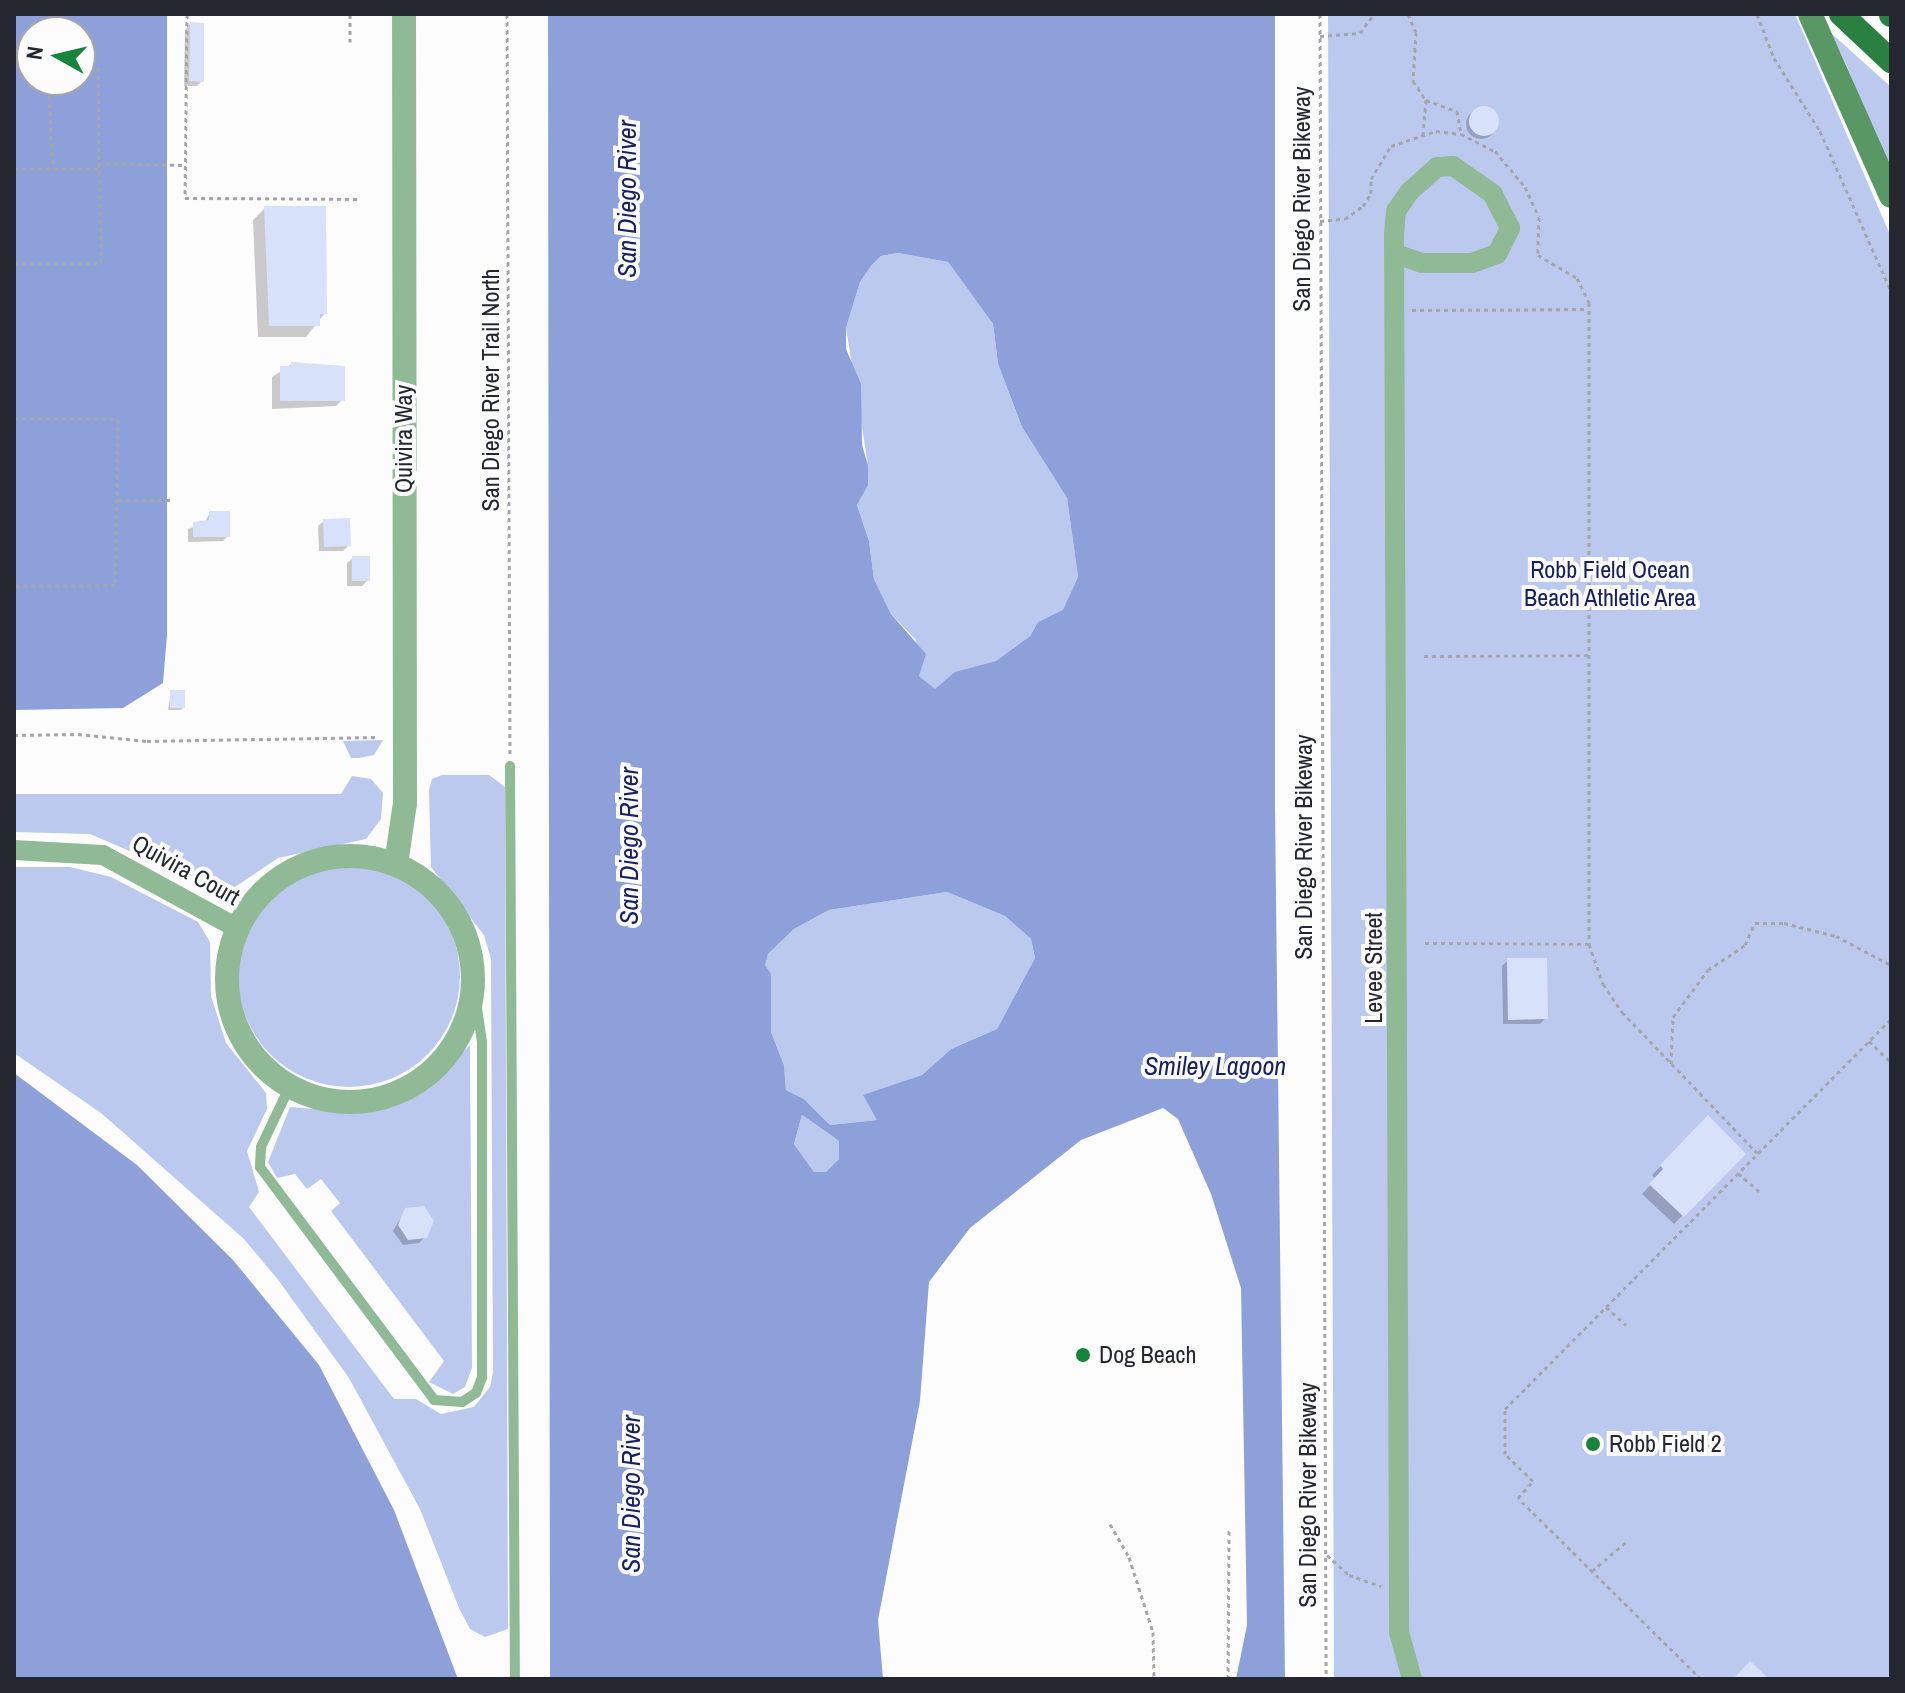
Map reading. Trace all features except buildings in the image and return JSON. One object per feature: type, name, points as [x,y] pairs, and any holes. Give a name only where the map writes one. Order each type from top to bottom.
[{"type":"main road","points":[[1810,14],[1891,196]]},
{"type":"main road","points":[[1841,14],[1891,61]]},
{"type":"street","name":"Quivira Way","points":[[396,864],[405,803],[404,14]]},
{"type":"street","name":"Levee Street","points":[[1396,254],[1422,263],[1472,263],[1497,254],[1510,228],[1503,208],[1481,182],[1453,166],[1437,167],[1396,211],[1396,254],[1396,310],[1399,1632],[1412,1679]]},
{"type":"street","name":"Quivira Court","points":[[14,850],[103,855],[237,928]]},
{"type":"street","points":[[366,856],[396,864],[428,883],[453,911],[468,944],[473,981],[462,1028],[427,1077],[395,1095],[360,1103],[323,1100],[289,1088],[260,1065],[235,1023],[228,1000],[227,963],[237,928],[265,890],[304,864],[366,856]]},
{"type":"lane","points":[[510,766],[515,1679]]},
{"type":"lane","points":[[289,1088],[261,1147],[260,1167],[434,1400],[462,1402],[476,1393],[482,1377],[482,1042],[473,981]]},
{"type":"path","points":[[187,14],[185,198],[361,199]]},
{"type":"path","points":[[350,14],[350,42]]},
{"type":"path","name":"San Diego River Trail North","points":[[507,14],[510,766]]},
{"type":"path","name":"San Diego River Bikeway","points":[[1320,14],[1326,1679]]},
{"type":"path","points":[[1320,36],[1360,33],[1374,14]]},
{"type":"path","points":[[1408,14],[1416,32],[1413,81],[1426,100],[1457,111],[1461,134]]},
{"type":"path","points":[[1757,14],[1774,58],[1820,131],[1891,291]]},
{"type":"path","points":[[14,263],[101,263],[98,63]]},
{"type":"path","points":[[49,96],[53,169]]},
{"type":"path","points":[[1423,135],[1426,100]]},
{"type":"path","points":[[1320,221],[1354,213],[1371,193],[1371,179],[1391,146],[1423,135],[1461,134],[1495,151],[1525,187],[1539,217],[1538,255],[1577,278],[1587,309],[1589,944],[1609,993],[1671,1065],[1757,1153]]},
{"type":"path","points":[[14,169],[185,165]]},
{"type":"path","points":[[1396,310],[1587,309]]},
{"type":"path","points":[[14,418],[118,419],[115,585],[14,586]]},
{"type":"path","points":[[116,500],[170,500]]},
{"type":"path","points":[[1424,656],[1590,655]]},
{"type":"path","points":[[14,735],[78,734],[147,741],[377,737]]},
{"type":"path","points":[[1671,1065],[1673,1017],[1708,970],[1745,945],[1755,923],[1784,923],[1836,936],[1891,965]]},
{"type":"path","points":[[1425,943],[1589,944]]},
{"type":"path","points":[[1701,1679],[1518,1498],[1533,1481],[1505,1454],[1505,1409],[1891,1019]]},
{"type":"path","points":[[1869,1041],[1889,1060]]},
{"type":"path","points":[[1738,1173],[1759,1191]]},
{"type":"path","points":[[1606,1307],[1626,1325]]},
{"type":"path","points":[[1110,1524],[1129,1557],[1153,1632],[1154,1679]]},
{"type":"path","points":[[1228,1679],[1229,1530]]},
{"type":"path","points":[[1592,1571],[1626,1542]]},
{"type":"path","points":[[1327,1555],[1362,1581],[1399,1587]]},
{"type":"green space","name":"Robb Field Ocean Beach Athletic Area","points":[[1328,14],[1795,14],[1891,237],[1891,1679],[1334,1679]]},
{"type":"green space","points":[[1831,33],[1891,87],[1891,173],[1846,64]]},
{"type":"green space","points":[[898,253],[948,262],[993,324],[998,364],[1022,427],[1067,498],[1078,577],[1064,610],[1038,622],[1030,636],[996,661],[955,673],[935,690],[919,676],[916,640],[891,614],[874,579],[869,541],[857,505],[868,484],[868,465],[846,328],[860,282],[871,266],[881,256]]},
{"type":"green space","points":[[383,740],[374,755],[359,758],[351,758],[343,741]]},
{"type":"green space","points":[[442,775],[489,775],[505,787],[508,1629],[485,1637],[470,1629],[420,1509],[349,1378],[279,1281],[244,1239],[101,1113],[14,1053],[14,867],[70,867],[111,877],[198,922],[210,942],[211,996],[226,1043],[266,1093],[267,1109],[247,1151],[259,1192],[249,1207],[394,1399],[416,1399],[441,1414],[474,1407],[490,1387],[493,1372],[491,959],[484,935],[431,867],[429,790],[432,779]]},
{"type":"green space","points":[[352,776],[371,779],[383,793],[381,819],[366,839],[278,858],[235,887],[209,885],[90,834],[14,832],[14,794],[341,794]]},
{"type":"green space","points":[[349,865],[371,867],[391,874],[427,898],[451,934],[458,954],[458,998],[451,1018],[427,1054],[391,1078],[371,1085],[349,1087],[327,1085],[307,1078],[271,1054],[247,1018],[240,998],[238,976],[240,954],[247,934],[271,898],[307,874],[327,867]]},
{"type":"green space","points":[[947,892],[1005,916],[1031,939],[1035,958],[997,1029],[951,1049],[922,1075],[864,1096],[878,1120],[830,1125],[804,1099],[786,1090],[784,1065],[771,1032],[764,965],[768,954],[794,929],[829,910]]},
{"type":"green space","points":[[470,1045],[472,1368],[465,1387],[453,1394],[429,1382],[444,1361],[331,1211],[340,1203],[321,1179],[307,1189],[295,1174],[277,1178],[268,1162],[290,1107],[353,1112],[382,1108],[425,1089]]},
{"type":"green space","points":[[802,1115],[839,1141],[839,1159],[827,1172],[814,1172],[794,1144]]},
{"type":"water","points":[[14,14],[167,14],[167,635],[163,683],[123,708],[14,710]]},
{"type":"water","points":[[548,14],[1275,14],[1275,809],[1285,1679],[1236,1679],[1247,1625],[1241,1288],[1211,1194],[1178,1119],[1163,1108],[1081,1140],[970,1228],[929,1282],[920,1401],[878,1620],[883,1679],[550,1679]],"holes":[[[898,253],[948,262],[993,324],[998,364],[1022,427],[1067,498],[1078,577],[1063,610],[1038,622],[1030,636],[996,661],[955,672],[935,689],[919,676],[926,654],[891,614],[874,579],[869,541],[857,505],[868,485],[868,465],[862,445],[861,384],[846,349],[846,328],[860,282],[871,266],[881,256]],[[947,892],[1005,916],[1031,939],[1035,958],[997,1029],[951,1049],[922,1075],[863,1095],[877,1120],[830,1125],[804,1099],[786,1090],[784,1065],[771,1032],[771,974],[765,965],[768,954],[794,929],[829,910]],[[802,1115],[839,1141],[839,1159],[826,1172],[814,1172],[794,1144]]]},
{"type":"water","points":[[14,1073],[137,1165],[233,1260],[319,1365],[394,1510],[458,1679],[14,1679]]},
{"type":"place","name":"Dog Beach","points":[[1083,1355]]},
{"type":"place","name":"Robb Field 2","points":[[1593,1444]]},
{"type":"water label","name":"San Diego River","points":[[627,199]]},
{"type":"water label","name":"San Diego River","points":[[629,846]]},
{"type":"water label","name":"Smiley Lagoon","points":[[1215,1066]]},
{"type":"water label","name":"San Diego River","points":[[631,1494]]}]
